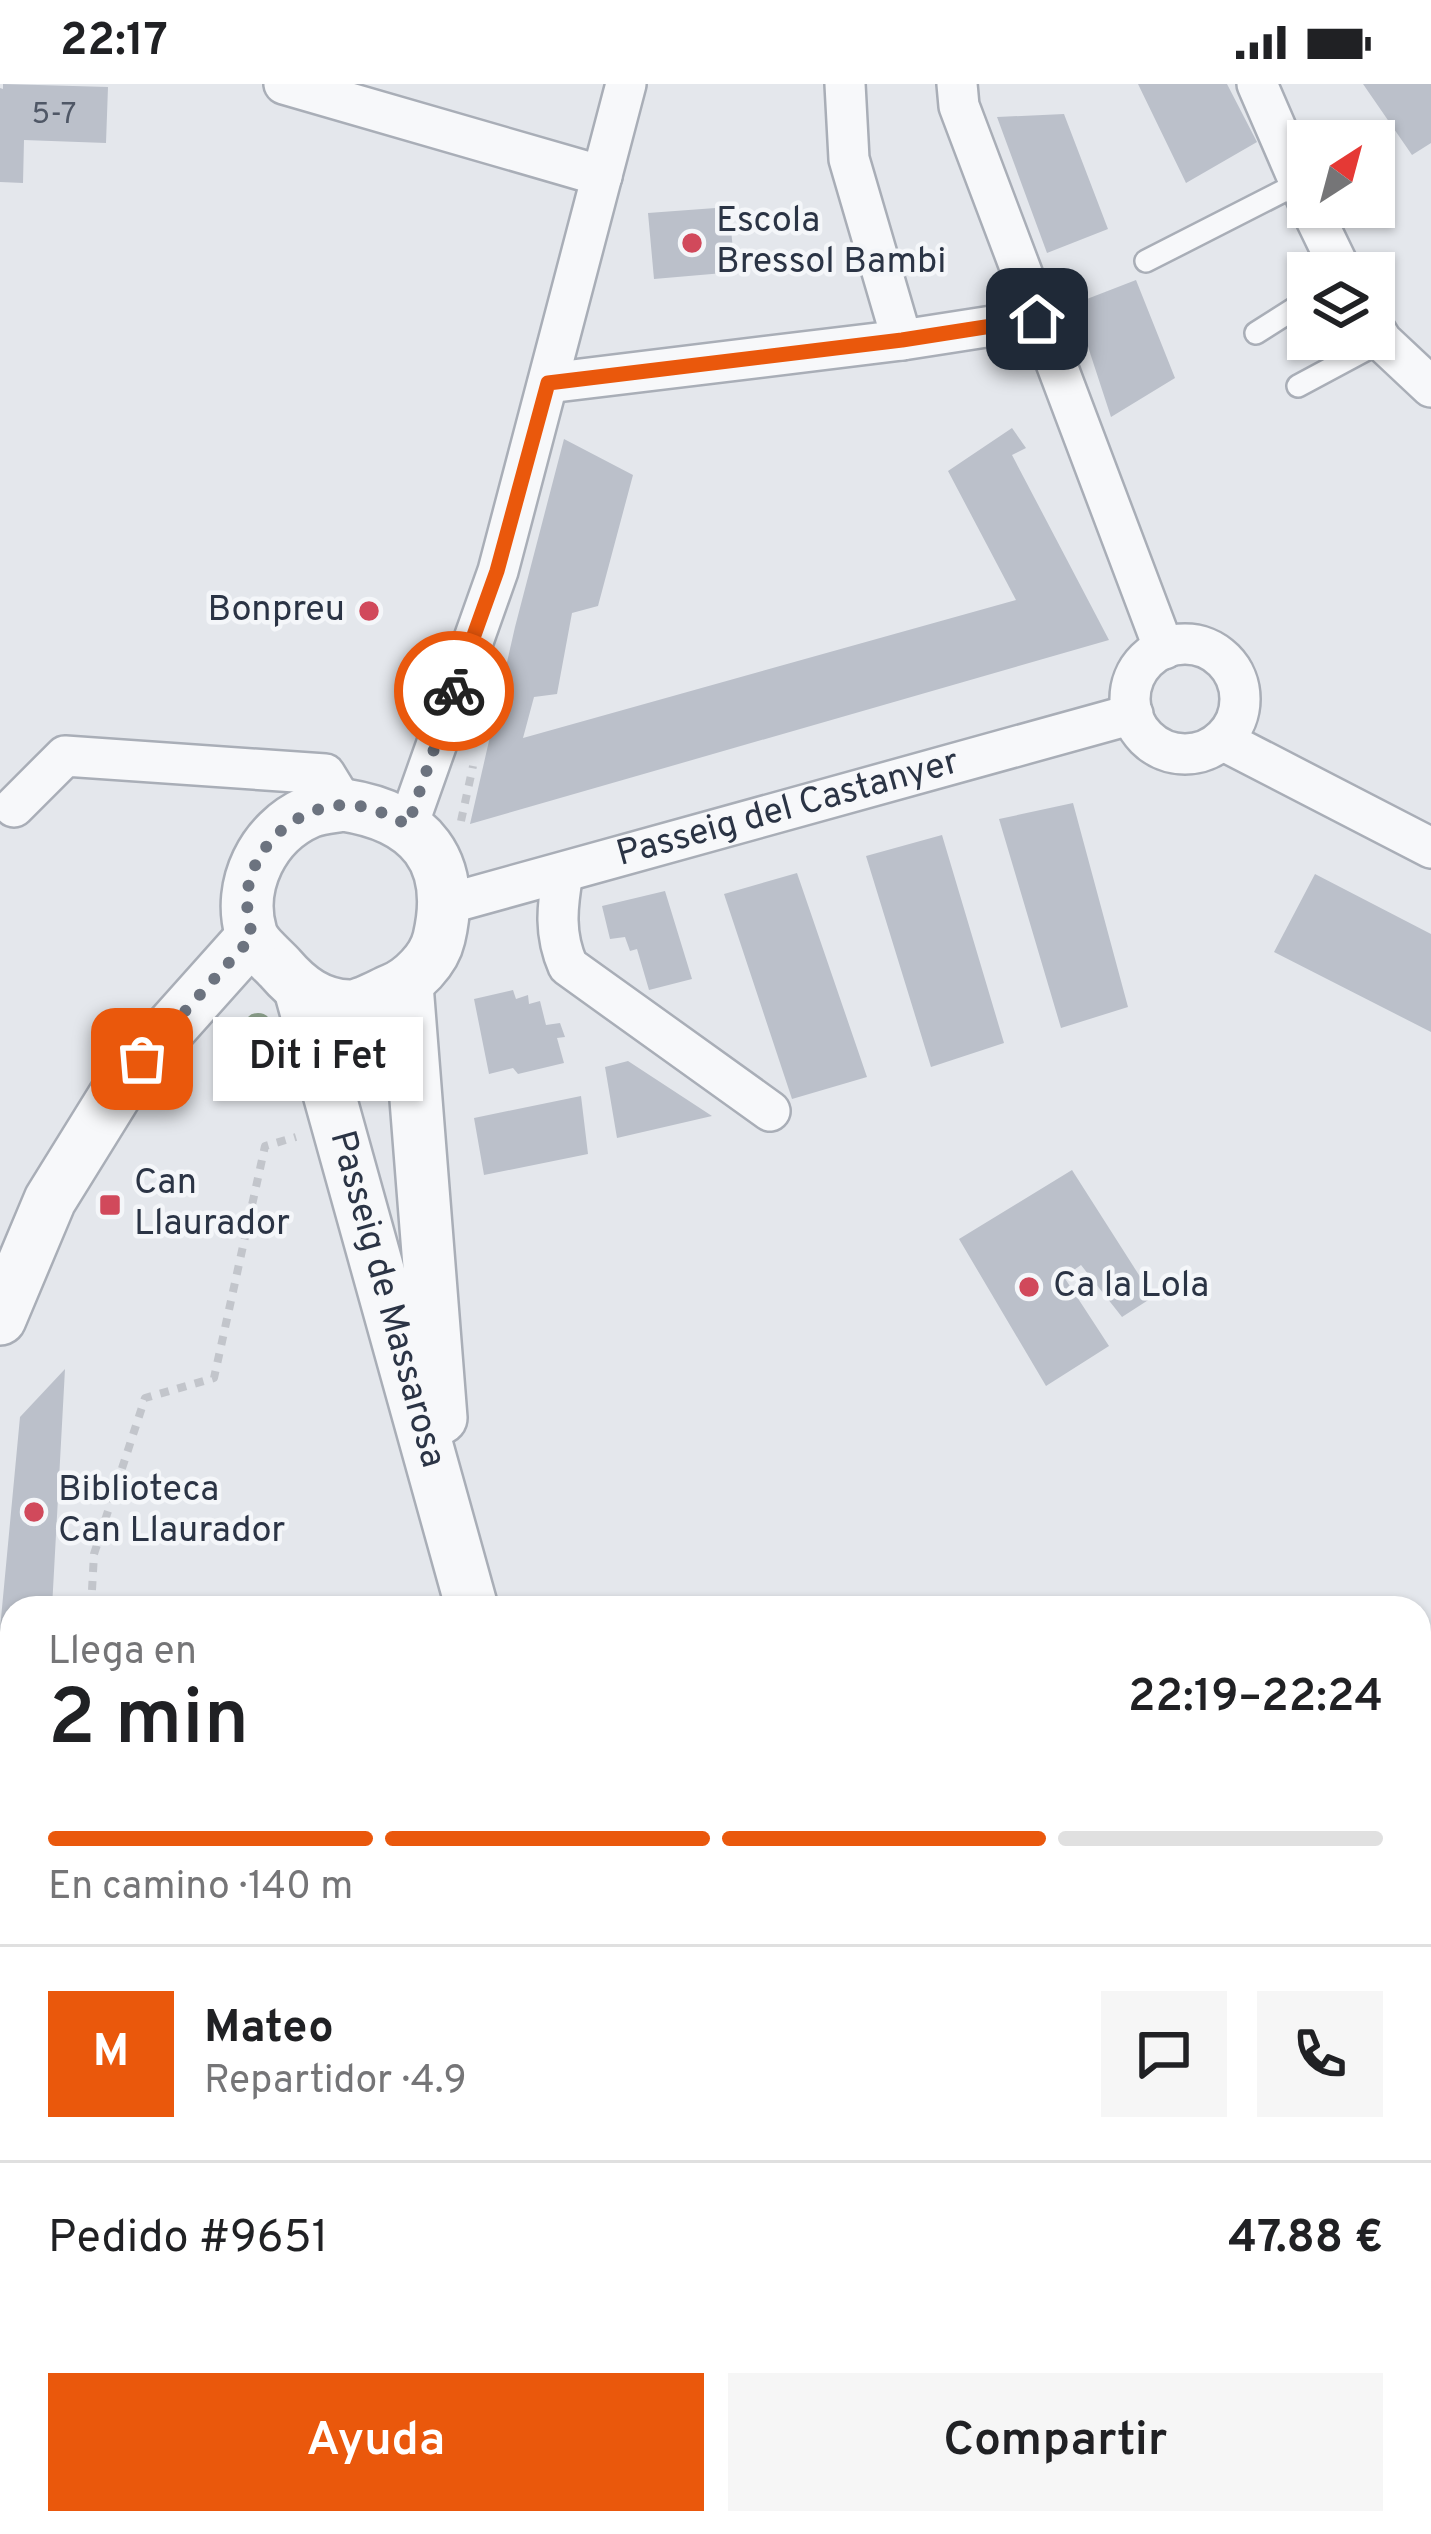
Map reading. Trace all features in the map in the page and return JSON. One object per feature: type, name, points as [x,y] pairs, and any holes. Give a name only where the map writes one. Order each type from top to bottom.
[{"type":"street","points":[[284,84],[325,90],[602,176]]},
{"type":"street","points":[[408,825],[497,571],[626,84]]},
{"type":"street","points":[[845,84],[849,159],[902,340]]},
{"type":"street","points":[[957,84],[959,106],[1037,319],[1164,649]]},
{"type":"street","points":[[1257,84],[1287,153]]},
{"type":"street","points":[[548,383],[1037,319]]},
{"type":"street","points":[[1395,352],[1431,387]]},
{"type":"street","points":[[1189,644],[1202,647],[1232,670],[1240,707],[1231,731],[1203,751],[1170,752],[1150,742],[1132,714],[1136,676],[1143,664],[1164,649],[1189,644]]},
{"type":"street","name":"Passeig del Castanyer","points":[[446,904],[1132,714]]},
{"type":"street","points":[[1222,740],[1431,848]]},
{"type":"street","points":[[14,808],[65,756],[325,774],[344,805]]},
{"type":"street","points":[[344,805],[378,810],[408,825],[436,860],[446,904],[436,949],[407,985],[351,1006],[302,993],[252,937],[247,898],[257,859],[283,827],[311,811],[344,805]]},
{"type":"street","points":[[563,873],[556,914],[559,944],[568,966],[770,1111]]},
{"type":"street","points":[[0,1319],[50,1201],[125,1079],[252,937]]},
{"type":"street","name":"Passeig de Massarosa","points":[[407,985],[451,1538]]},
{"type":"street","name":"Passeig de Massarosa","points":[[302,993],[468,1596]]},
{"type":"lane","points":[[1146,261],[1287,205]]},
{"type":"lane","points":[[1256,334],[1287,314]]},
{"type":"lane","points":[[1298,386],[1339,360]]},
{"type":"path","points":[[461,838],[476,756]]},
{"type":"path","points":[[92,1596],[94,1554],[146,1398],[214,1378],[265,1146],[338,1125]]},
{"type":"building","points":[[3,84],[108,87],[106,143],[24,140],[23,183],[0,182]]},
{"type":"building","points":[[1138,84],[1227,84],[1257,142],[1186,183]]},
{"type":"building","points":[[1363,84],[1431,84],[1431,143],[1412,155],[1395,130],[1395,120],[1388,120]]},
{"type":"building","points":[[1064,114],[1108,229],[1047,253],[997,117]]},
{"type":"building","name":"Escola Bressol Bambi","points":[[729,207],[735,272],[654,279],[648,213]]},
{"type":"building","points":[[1136,280],[1175,378],[1111,417],[1074,304]]},
{"type":"building","points":[[1012,428],[1026,448],[1012,455],[1109,640],[470,824],[564,439],[633,475],[598,606],[572,613],[557,694],[534,697],[523,738],[1016,600],[948,471]]},
{"type":"building","points":[[1073,803],[1128,1007],[1061,1028],[999,819]]},
{"type":"building","points":[[942,835],[1004,1043],[931,1067],[866,856]]},
{"type":"building","points":[[797,873],[867,1077],[792,1099],[724,894]]},
{"type":"building","points":[[1315,874],[1431,934],[1431,1032],[1274,952]]},
{"type":"building","points":[[665,891],[692,979],[649,990],[637,949],[630,951],[625,937],[610,939],[602,906]]},
{"type":"building","points":[[513,990],[516,999],[528,995],[529,1004],[540,1001],[546,1025],[560,1023],[565,1037],[557,1038],[564,1063],[518,1074],[513,1068],[489,1074],[474,999]]},
{"type":"building","points":[[628,1061],[712,1116],[617,1138],[605,1067]]},
{"type":"building","points":[[581,1096],[588,1154],[484,1175],[474,1118]]},
{"type":"building","name":"Ca la Lola","points":[[1072,1170],[1153,1297],[1122,1317],[1081,1265],[1064,1277],[1109,1346],[1046,1386],[959,1239]]},
{"type":"building","name":"Biblioteca Can Llaurador","points":[[65,1369],[53,1596],[3,1596],[20,1417]]},
{"type":"way so far","points":[[142,1059],[252,937],[247,898],[257,859],[283,827],[311,811],[344,805],[378,810],[408,825],[454,691]]},
{"type":"place","name":"Escola Bressol Bambi","points":[[692,243]]},
{"type":"place","name":"Bonpreu","points":[[369,611]]},
{"type":"place","name":"Dit i Fet","points":[[142,1059]]},
{"type":"place","name":"Can Llaurador","points":[[110,1205]]},
{"type":"place","name":"Ca la Lola","points":[[1029,1287]]},
{"type":"place","name":"Biblioteca Can Llaurador","points":[[34,1512]]},
{"type":"route","points":[[454,691],[497,571],[548,383],[1037,319]]}]
